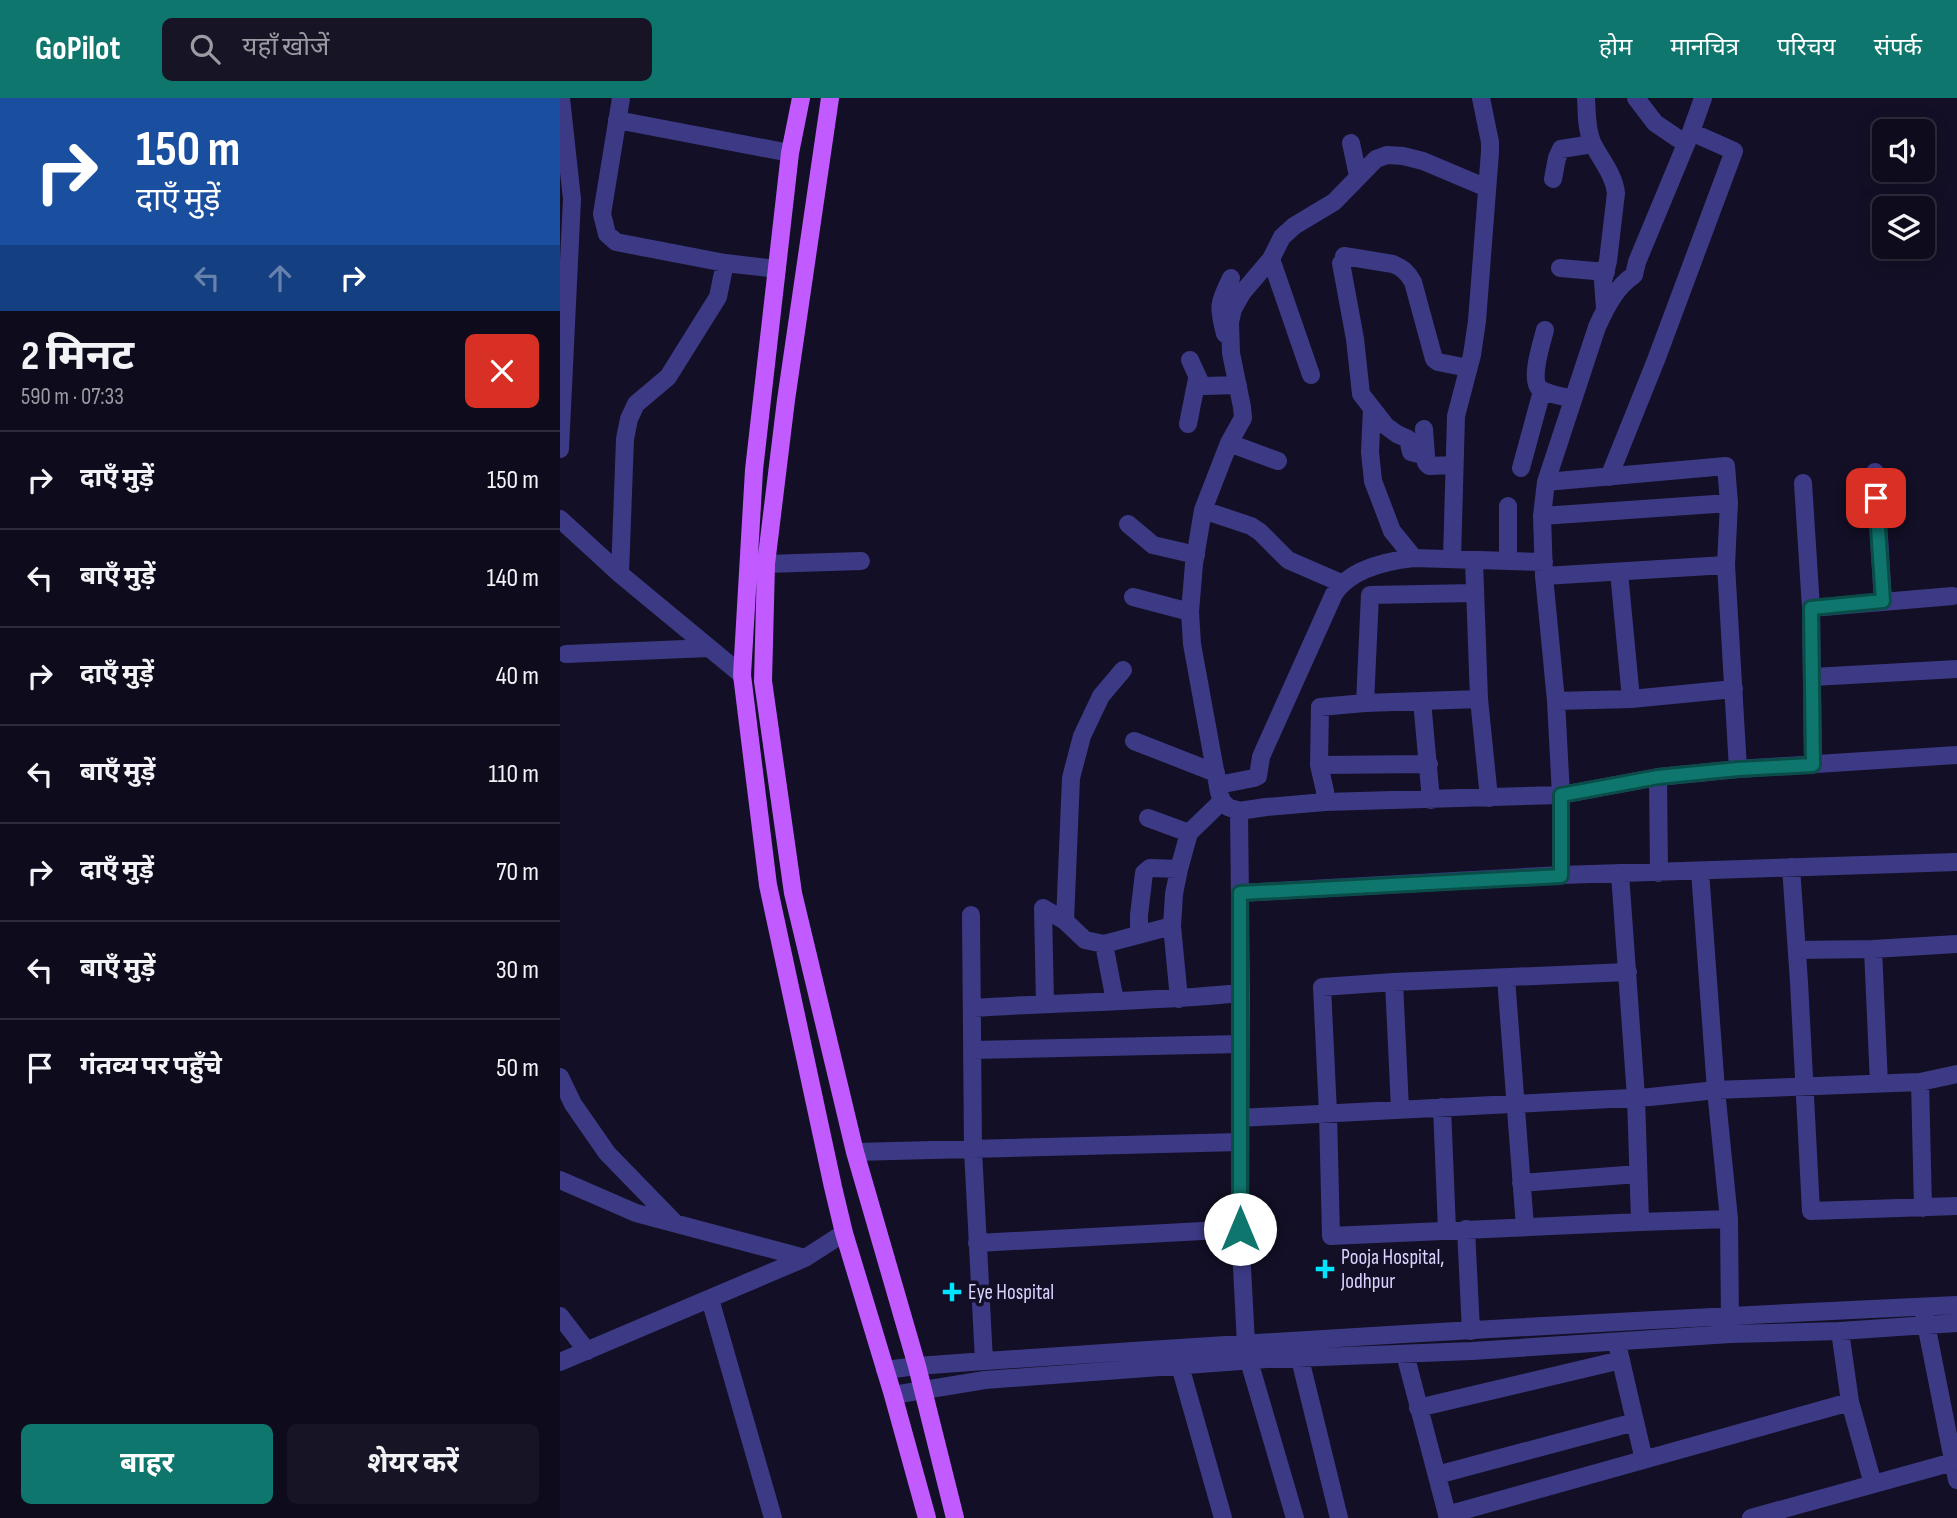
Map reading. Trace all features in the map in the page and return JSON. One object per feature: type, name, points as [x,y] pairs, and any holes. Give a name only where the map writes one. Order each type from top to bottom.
[{"type":"main road","points":[[801,98],[790,153],[754,470],[742,675],[768,885],[844,1233],[893,1395],[926,1518]]},
{"type":"main road","points":[[830,98],[786,400],[766,564],[763,681],[791,879],[855,1152],[917,1366],[955,1518]]},
{"type":"street","points":[[560,449],[565,188],[561,98]]},
{"type":"street","points":[[621,98],[602,214],[607,234],[615,242],[725,263],[776,269]]},
{"type":"street","points":[[1452,559],[1456,416],[1477,321],[1490,142],[1481,98]]},
{"type":"street","points":[[1586,98],[1587,124],[1593,144],[1615,183],[1616,193],[1606,272],[1602,281],[1605,309]]},
{"type":"street","points":[[1609,477],[1734,151],[1688,138],[1649,117],[1636,98]]},
{"type":"street","points":[[1561,876],[1561,795],[1556,701],[1544,569],[1542,516],[1546,482],[1605,309],[1623,282],[1634,275],[1703,98]]},
{"type":"street","points":[[617,120],[790,153]]},
{"type":"street","points":[[1350,143],[1358,176]]},
{"type":"street","points":[[1553,179],[1561,149],[1593,144]]},
{"type":"street","points":[[1231,354],[1230,321],[1233,309],[1242,293],[1271,258],[1282,237],[1294,226],[1334,202],[1376,159],[1387,155],[1430,162],[1487,188]]},
{"type":"street","points":[[1271,258],[1311,375]]},
{"type":"street","points":[[1426,456],[1411,452],[1408,439],[1391,431],[1363,398],[1359,387],[1355,338],[1342,260],[1393,264],[1407,272],[1413,282],[1434,359],[1468,368]]},
{"type":"street","points":[[620,574],[625,439],[629,419],[636,404],[667,377],[678,362],[718,297],[725,263]]},
{"type":"street","points":[[1560,268],[1606,272]]},
{"type":"street","points":[[1231,278],[1219,308],[1238,385],[1243,418],[1229,443],[1203,510],[1190,612],[1192,644],[1219,786],[1228,807],[1239,811],[1325,802],[1561,795],[1658,777],[1738,769],[1957,755]]},
{"type":"street","points":[[1545,330],[1535,379],[1537,386],[1542,391],[1573,399]]},
{"type":"street","points":[[1190,360],[1200,384],[1238,385]]},
{"type":"street","points":[[1188,424],[1198,379]]},
{"type":"street","points":[[1521,468],[1542,391]]},
{"type":"street","points":[[1372,408],[1370,452],[1373,481],[1392,531],[1414,558]]},
{"type":"street","points":[[1424,429],[1426,463],[1429,466],[1454,465]]},
{"type":"street","points":[[1229,443],[1278,461]]},
{"type":"street","points":[[1546,482],[1726,466],[1729,503],[1726,565],[1738,769]]},
{"type":"street","points":[[1875,472],[1883,601]]},
{"type":"street","points":[[1802,483],[1811,608],[1813,765]]},
{"type":"street","points":[[1542,516],[1729,503]]},
{"type":"street","points":[[1508,506],[1508,561]]},
{"type":"street","points":[[1203,510],[1251,526],[1288,560],[1341,583]]},
{"type":"street","points":[[560,519],[620,574],[742,675]]},
{"type":"street","points":[[1128,524],[1153,545],[1196,555]]},
{"type":"street","points":[[1134,741],[1219,786],[1258,776],[1264,750],[1341,583],[1358,572],[1400,559],[1508,561],[1544,569],[1619,572],[1726,565]]},
{"type":"street","points":[[766,564],[860,561]]},
{"type":"street","points":[[1474,561],[1479,699],[1489,798]]},
{"type":"street","points":[[1619,572],[1631,699]]},
{"type":"street","points":[[1365,703],[1370,595],[1475,593]]},
{"type":"street","points":[[1811,608],[1953,596]]},
{"type":"street","points":[[1133,597],[1190,612]]},
{"type":"street","points":[[566,654],[709,648]]},
{"type":"street","points":[[1813,677],[1957,669]]},
{"type":"street","points":[[1066,921],[1071,778],[1082,736],[1101,696],[1123,670]]},
{"type":"street","points":[[1556,701],[1631,699],[1734,689]]},
{"type":"street","points":[[1325,802],[1319,765],[1320,707],[1479,699]]},
{"type":"street","points":[[1422,701],[1432,800]]},
{"type":"street","points":[[1319,765],[1429,764]]},
{"type":"street","points":[[1658,777],[1659,873]]},
{"type":"street","points":[[1179,999],[1171,926],[1174,894],[1189,833],[1219,786]]},
{"type":"street","points":[[1239,811],[1240,1229],[1248,1353],[1295,1518]]},
{"type":"street","points":[[1148,818],[1189,833]]},
{"type":"street","points":[[1240,893],[1561,876],[1957,862]]},
{"type":"street","points":[[1791,867],[1811,1211],[1957,1206]]},
{"type":"street","points":[[1139,934],[1144,873],[1150,868],[1179,869]]},
{"type":"street","points":[[1700,871],[1716,1090],[1729,1219],[1730,1335]]},
{"type":"street","points":[[1620,874],[1636,1097],[1640,1222]]},
{"type":"street","points":[[1045,1004],[1043,908],[1066,921],[1086,940],[1104,944],[1171,926]]},
{"type":"street","points":[[971,915],[973,1150],[984,1361]]},
{"type":"street","points":[[1104,944],[1115,1001]]},
{"type":"street","points":[[1797,950],[1957,944]]},
{"type":"street","points":[[1872,949],[1879,1084]]},
{"type":"street","points":[[1628,972],[1322,987],[1331,1236],[1729,1219]]},
{"type":"street","points":[[1506,978],[1525,1227]]},
{"type":"street","points":[[1394,982],[1400,1110]]},
{"type":"street","points":[[972,1008],[1179,999],[1241,993]]},
{"type":"street","points":[[972,1050],[1241,1044]]},
{"type":"street","points":[[1240,1118],[1636,1097],[1716,1090],[1920,1082],[1957,1074]]},
{"type":"street","points":[[560,1077],[572,1104],[607,1153],[675,1223]]},
{"type":"street","points":[[1920,1082],[1923,1208]]},
{"type":"street","points":[[1442,1107],[1447,1230]]},
{"type":"street","points":[[855,1152],[1240,1142]]},
{"type":"street","points":[[1521,1183],[1638,1174]]},
{"type":"street","points":[[560,1181],[636,1213],[805,1258]]},
{"type":"street","points":[[977,1243],[1240,1229]]},
{"type":"street","points":[[1466,1229],[1471,1331]]},
{"type":"street","points":[[560,1362],[805,1258],[844,1233]]},
{"type":"street","points":[[710,1299],[774,1518]]},
{"type":"street","points":[[893,1395],[985,1380],[1180,1366],[1248,1353],[1300,1359],[1840,1331],[1924,1316],[1957,1305]]},
{"type":"street","points":[[560,1315],[587,1351]]},
{"type":"street","points":[[885,1370],[984,1361],[1248,1353],[1471,1331],[1729,1316],[1924,1316],[1957,1323]]},
{"type":"street","points":[[1751,1518],[1873,1484],[1955,1471],[1952,1434],[1924,1316]]},
{"type":"street","points":[[1840,1331],[1850,1402],[1873,1484]]},
{"type":"street","points":[[1616,1341],[1644,1460]]},
{"type":"street","points":[[1405,1354],[1447,1517],[1850,1402]]},
{"type":"street","points":[[1300,1359],[1334,1517]]},
{"type":"street","points":[[1418,1408],[1621,1360]]},
{"type":"street","points":[[1180,1366],[1223,1518]]},
{"type":"street","points":[[1437,1475],[1635,1422]]},
{"type":"place","name":"Pooja Hospital, Jodhpur","points":[[1325,1269]]},
{"type":"place","name":"Eye Hospital","points":[[952,1292]]},
{"type":"route","points":[[1240,1229],[1240,893],[1561,876],[1561,795],[1658,777],[1813,765],[1811,608],[1883,601],[1876,498]]}]
